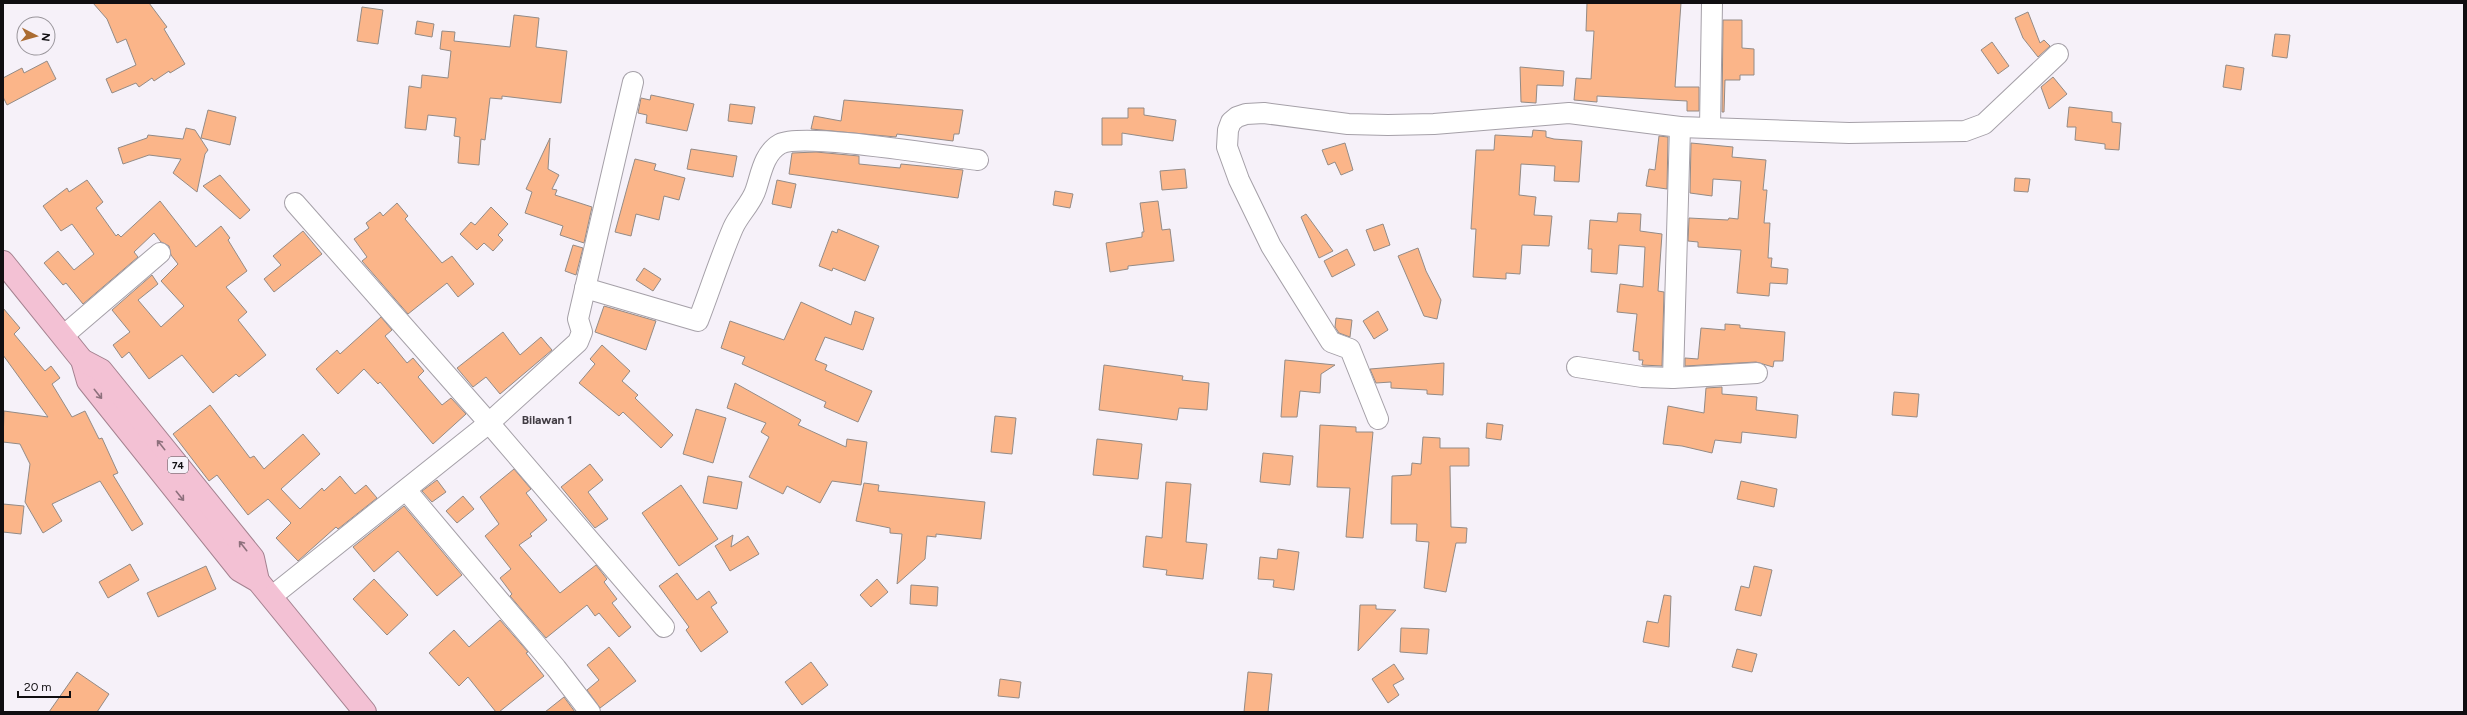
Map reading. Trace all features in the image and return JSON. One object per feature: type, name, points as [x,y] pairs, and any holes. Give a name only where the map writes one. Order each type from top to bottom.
[{"type":"highway","name":"74","points":[[3,262],[82,360],[101,370],[253,558],[264,589],[365,712]]},
{"type":"street","points":[[1710,126],[1712,3]]},
{"type":"street","points":[[1378,419],[1350,349],[1331,342],[1271,246],[1239,180],[1227,146],[1228,130],[1231,122],[1246,114],[1264,113],[1348,124],[1388,125],[1434,124],[1569,113],[1680,127],[1710,126],[1849,133],[1965,131],[1984,124],[2058,54]]},
{"type":"street","points":[[264,589],[406,490],[489,423],[565,356],[578,342],[582,332],[578,319],[633,82]]},
{"type":"street","points":[[1673,378],[1680,127]]},
{"type":"street","points":[[585,288],[698,321],[734,226],[756,190],[765,162],[771,151],[780,144],[793,141],[862,145],[978,160]]},
{"type":"street","points":[[295,203],[489,423],[664,627]]},
{"type":"street","points":[[64,336],[160,253]]},
{"type":"street","points":[[1577,367],[1642,377],[1673,378],[1757,373]]},
{"type":"street","points":[[406,490],[556,668],[590,712]]},
{"type":"building","points":[[93,3],[149,3],[167,27],[164,29],[185,64],[170,73],[169,71],[154,81],[152,78],[139,87],[136,83],[112,93],[106,79],[136,65],[126,39],[117,43],[107,19]]},
{"type":"building","points":[[1587,3],[1681,3],[1675,87],[1699,87],[1699,111],[1687,111],[1687,101],[1597,96],[1597,102],[1574,100],[1576,78],[1591,79],[1594,31],[1586,31]]},
{"type":"building","points":[[362,7],[383,10],[378,44],[357,41]]},
{"type":"building","points":[[2028,12],[2040,43],[2044,40],[2050,46],[2038,57],[2023,38],[2015,18]]},
{"type":"building","points":[[514,15],[539,18],[536,47],[567,51],[561,103],[502,96],[502,99],[490,98],[485,140],[481,139],[479,165],[458,163],[460,137],[454,136],[456,118],[428,115],[426,130],[405,128],[409,86],[421,88],[422,75],[448,78],[451,51],[440,49],[442,31],[455,32],[454,41],[510,47]]},
{"type":"building","points":[[1723,20],[1742,20],[1742,48],[1754,49],[1754,75],[1740,75],[1740,80],[1725,80],[1724,112],[1722,112]]},
{"type":"building","points":[[417,21],[434,24],[432,37],[415,34]]},
{"type":"building","points":[[2275,34],[2290,35],[2287,58],[2272,56]]},
{"type":"building","points":[[1992,42],[2009,66],[1998,74],[1981,50]]},
{"type":"building","points":[[47,61],[56,79],[7,105],[3,97],[3,78],[22,68],[24,73]]},
{"type":"building","points":[[2226,65],[2244,68],[2241,90],[2223,87]]},
{"type":"building","points":[[1520,67],[1564,71],[1563,86],[1537,85],[1536,103],[1521,102]]},
{"type":"building","points":[[2053,77],[2067,94],[2049,109],[2041,87]]},
{"type":"building","points":[[651,95],[694,104],[687,131],[646,123],[647,115],[638,113],[641,98],[650,100]]},
{"type":"building","points":[[844,100],[963,110],[959,134],[954,134],[953,141],[897,134],[896,137],[811,129],[814,116],[841,121]]},
{"type":"building","points":[[730,104],[755,107],[752,124],[728,121]]},
{"type":"building","points":[[2069,107],[2112,112],[2112,122],[2121,123],[2119,150],[2105,149],[2105,144],[2075,140],[2076,127],[2067,127]]},
{"type":"building","points":[[1128,108],[1144,108],[1144,115],[1176,120],[1173,141],[1122,133],[1122,145],[1102,145],[1102,118],[1128,118]]},
{"type":"building","points":[[208,110],[236,117],[230,145],[201,138]]},
{"type":"building","points":[[186,128],[195,130],[208,150],[205,154],[197,192],[173,173],[181,159],[149,155],[123,164],[118,148],[147,138],[148,135],[183,139]]},
{"type":"building","points":[[1533,130],[1546,131],[1546,137],[1554,139],[1582,141],[1579,182],[1554,181],[1555,166],[1521,164],[1519,195],[1536,197],[1534,215],[1552,216],[1549,246],[1522,245],[1520,274],[1506,273],[1506,279],[1473,277],[1476,229],[1471,229],[1476,150],[1494,150],[1495,135],[1532,137]]},
{"type":"building","points":[[1659,136],[1668,137],[1667,189],[1646,186],[1649,169],[1655,170]]},
{"type":"building","points":[[550,138],[548,169],[559,175],[552,189],[557,190],[555,195],[592,207],[584,243],[560,235],[563,226],[525,213],[532,192],[526,189]]},
{"type":"building","points":[[1345,143],[1353,170],[1341,175],[1335,162],[1328,165],[1322,150]]},
{"type":"building","points":[[1691,143],[1733,147],[1732,157],[1766,160],[1763,190],[1767,190],[1764,223],[1770,223],[1768,258],[1772,258],[1771,267],[1788,269],[1787,284],[1770,283],[1769,296],[1737,293],[1741,250],[1698,247],[1698,242],[1688,241],[1689,218],[1728,220],[1729,218],[1738,219],[1741,181],[1713,179],[1712,196],[1690,193]]},
{"type":"building","points":[[691,149],[737,156],[733,177],[687,169]]},
{"type":"building","points":[[816,152],[859,156],[859,164],[900,168],[901,164],[963,170],[958,198],[789,174],[792,153]]},
{"type":"building","points":[[635,159],[656,164],[654,170],[685,178],[679,200],[664,196],[659,220],[636,214],[631,236],[615,232]]},
{"type":"building","points":[[1185,169],[1187,188],[1162,190],[1160,171]]},
{"type":"building","points":[[220,175],[250,210],[240,219],[203,186]]},
{"type":"building","points":[[2015,178],[2030,179],[2028,192],[2014,191]]},
{"type":"building","points":[[87,180],[103,202],[96,208],[116,236],[118,234],[121,237],[160,201],[196,247],[221,226],[230,238],[228,240],[247,271],[226,287],[247,312],[238,320],[266,355],[239,377],[236,374],[213,393],[182,355],[149,379],[129,352],[122,358],[113,345],[130,332],[112,310],[152,275],[158,284],[138,300],[161,327],[184,306],[161,281],[178,264],[171,255],[169,246],[161,242],[154,233],[134,252],[138,257],[83,304],[66,283],[63,285],[44,263],[58,251],[74,270],[94,254],[72,224],[61,231],[43,206],[67,188],[69,192]]},
{"type":"building","points":[[777,180],[796,184],[791,208],[772,204]]},
{"type":"building","points":[[1055,191],[1073,194],[1070,208],[1053,205]]},
{"type":"building","points":[[1158,201],[1162,230],[1170,229],[1174,261],[1128,266],[1128,269],[1110,272],[1106,243],[1142,237],[1142,232],[1144,232],[1140,203]]},
{"type":"building","points":[[397,203],[408,216],[405,219],[442,263],[452,256],[474,284],[458,297],[447,283],[408,314],[362,261],[367,257],[354,239],[369,228],[366,223],[380,212],[383,216]]},
{"type":"building","points":[[491,207],[508,224],[498,235],[503,240],[493,251],[484,243],[477,250],[460,234],[471,222],[475,225]]},
{"type":"building","points":[[1618,213],[1641,214],[1640,231],[1662,234],[1658,291],[1664,292],[1662,366],[1642,365],[1643,360],[1639,360],[1639,352],[1633,351],[1637,314],[1617,312],[1620,284],[1643,287],[1645,247],[1619,245],[1617,274],[1591,272],[1592,249],[1588,249],[1590,220],[1617,222]]},
{"type":"building","points":[[1306,214],[1333,251],[1319,258],[1301,217]]},
{"type":"building","points":[[1383,224],[1390,245],[1374,251],[1366,230]]},
{"type":"building","points":[[838,229],[879,246],[865,281],[833,268],[832,271],[819,266],[832,231],[837,233]]},
{"type":"building","points":[[303,231],[322,254],[274,292],[264,279],[281,265],[273,256]]},
{"type":"building","points":[[573,245],[583,248],[576,275],[565,271]]},
{"type":"building","points":[[1418,248],[1426,271],[1441,300],[1437,319],[1424,316],[1398,256]]},
{"type":"building","points":[[1347,249],[1355,265],[1332,277],[1324,261]]},
{"type":"building","points":[[644,268],[661,279],[653,291],[636,280]]},
{"type":"building","points":[[801,302],[851,325],[855,311],[874,318],[863,350],[825,337],[815,360],[827,365],[825,370],[872,391],[858,422],[824,407],[826,402],[742,364],[745,357],[721,348],[730,321],[784,340]]},
{"type":"building","points":[[604,306],[656,321],[646,350],[595,332]]},
{"type":"building","points":[[3,308],[20,328],[14,334],[45,371],[51,366],[60,378],[52,384],[72,417],[85,411],[99,439],[102,438],[118,473],[113,475],[143,524],[132,531],[100,481],[52,504],[62,521],[43,533],[25,502],[30,464],[20,444],[3,442],[4,411],[48,417],[3,355]]},
{"type":"building","points":[[1378,311],[1388,330],[1374,339],[1363,321]]},
{"type":"building","points":[[381,317],[392,330],[385,336],[407,363],[413,358],[424,371],[418,377],[442,405],[451,398],[466,414],[433,444],[380,382],[378,384],[364,369],[338,394],[316,369],[337,350],[340,354]]},
{"type":"building","points":[[1336,318],[1352,320],[1350,337],[1339,333],[1335,327]]},
{"type":"building","points":[[1725,324],[1740,325],[1740,328],[1785,332],[1783,361],[1774,361],[1773,367],[1756,362],[1685,366],[1685,358],[1698,359],[1701,328],[1725,330]]},
{"type":"building","points":[[503,332],[520,355],[541,337],[552,350],[500,394],[486,377],[473,387],[457,368]]},
{"type":"building","points":[[602,345],[630,371],[622,381],[638,395],[635,398],[673,435],[661,448],[623,412],[619,416],[579,383],[595,364],[590,359]]},
{"type":"building","points":[[1285,360],[1335,365],[1321,374],[1320,393],[1300,391],[1297,417],[1281,417]]},
{"type":"building","points":[[1444,363],[1443,395],[1427,394],[1427,390],[1391,388],[1391,382],[1376,383],[1370,369]]},
{"type":"building","points":[[1104,365],[1183,376],[1182,380],[1209,383],[1207,410],[1179,408],[1177,420],[1099,410]]},
{"type":"building","points":[[735,383],[801,420],[798,425],[846,447],[847,439],[867,442],[861,485],[832,481],[820,503],[787,486],[783,494],[749,477],[769,437],[761,432],[766,423],[727,408]]},
{"type":"building","points":[[1722,387],[1722,394],[1757,397],[1756,410],[1798,415],[1796,438],[1742,432],[1741,443],[1715,440],[1712,453],[1682,446],[1663,444],[1668,406],[1704,413],[1706,388]]},
{"type":"building","points":[[1894,392],[1919,394],[1917,417],[1892,415]]},
{"type":"building","points":[[210,405],[250,458],[254,456],[264,469],[303,434],[320,454],[281,489],[300,509],[322,488],[324,491],[340,476],[355,494],[366,485],[377,498],[338,529],[336,527],[298,561],[276,538],[291,523],[268,499],[248,515],[217,475],[209,481],[173,434]]},
{"type":"building","points":[[696,409],[726,418],[713,463],[683,454]]},
{"type":"building","points":[[995,416],[1016,418],[1012,454],[991,452]]},
{"type":"building","points":[[1487,423],[1503,425],[1501,440],[1486,438]]},
{"type":"building","points":[[1320,425],[1356,427],[1356,432],[1373,432],[1363,538],[1346,537],[1350,488],[1317,487]]},
{"type":"building","points":[[1423,437],[1440,438],[1440,448],[1469,448],[1469,466],[1450,466],[1451,527],[1467,528],[1466,543],[1456,543],[1446,592],[1424,588],[1429,542],[1416,541],[1417,524],[1391,524],[1392,476],[1411,475],[1412,463],[1421,464]]},
{"type":"building","points":[[1097,439],[1142,444],[1138,479],[1093,475]]},
{"type":"building","points":[[1263,453],[1293,456],[1290,485],[1260,482]]},
{"type":"building","points":[[590,464],[603,480],[588,492],[608,519],[595,528],[561,487]]},
{"type":"building","points":[[514,469],[531,489],[526,493],[547,520],[530,534],[532,536],[519,545],[560,593],[596,565],[607,579],[604,582],[617,599],[612,603],[631,627],[619,637],[599,613],[595,616],[587,605],[546,638],[510,596],[512,594],[500,578],[511,569],[485,536],[499,524],[480,497]]},
{"type":"building","points":[[708,476],[742,482],[737,509],[703,503]]},
{"type":"building","points":[[437,480],[446,492],[432,502],[422,491]]},
{"type":"building","points":[[1741,481],[1777,489],[1774,507],[1737,499]]},
{"type":"building","points":[[1166,482],[1191,484],[1186,542],[1207,544],[1203,579],[1166,575],[1167,570],[1143,567],[1146,536],[1162,538]]},
{"type":"building","points":[[864,483],[879,485],[878,491],[985,502],[981,539],[936,534],[936,537],[927,536],[925,559],[897,584],[902,534],[890,533],[890,528],[856,521]]},
{"type":"building","points":[[681,485],[718,539],[679,566],[642,513]]},
{"type":"building","points":[[463,496],[474,509],[457,523],[446,511]]},
{"type":"building","points":[[3,504],[24,506],[21,534],[3,532]]},
{"type":"building","points":[[404,506],[462,575],[437,596],[398,551],[374,572],[353,547]]},
{"type":"building","points":[[733,535],[731,547],[748,536],[759,554],[730,571],[715,546]]},
{"type":"building","points":[[1278,549],[1299,552],[1294,590],[1273,587],[1274,580],[1258,579],[1260,557],[1277,559]]},
{"type":"building","points":[[130,564],[139,580],[108,598],[99,582]]},
{"type":"building","points":[[206,566],[216,589],[158,617],[147,593]]},
{"type":"building","points":[[1754,566],[1772,570],[1761,616],[1735,610],[1741,586],[1749,588]]},
{"type":"building","points":[[677,573],[697,600],[709,591],[717,603],[711,607],[728,632],[701,652],[686,630],[689,627],[659,586]]},
{"type":"building","points":[[374,579],[408,615],[387,635],[353,599]]},
{"type":"building","points":[[877,579],[888,592],[871,607],[860,595]]},
{"type":"building","points":[[911,585],[938,587],[937,606],[910,604]]},
{"type":"building","points":[[1664,595],[1671,596],[1669,647],[1643,642],[1647,621],[1658,623]]},
{"type":"building","points":[[1360,605],[1376,605],[1376,609],[1396,610],[1358,651]]},
{"type":"building","points":[[500,620],[528,652],[526,653],[544,676],[499,712],[496,712],[468,677],[459,686],[429,653],[454,630],[469,647]]},
{"type":"building","points":[[1401,628],[1429,629],[1427,654],[1400,652]]},
{"type":"building","points":[[609,647],[636,681],[600,708],[587,690],[599,680],[587,665]]},
{"type":"building","points":[[1737,649],[1757,654],[1752,672],[1732,667]]},
{"type":"building","points":[[811,662],[828,685],[802,705],[785,682]]},
{"type":"building","points":[[1394,664],[1404,679],[1393,685],[1399,695],[1388,703],[1372,679]]},
{"type":"building","points":[[77,672],[109,694],[97,712],[49,712]]},
{"type":"building","points":[[1248,672],[1272,674],[1268,712],[1244,712]]},
{"type":"building","points":[[1000,679],[1021,682],[1019,698],[998,696]]},
{"type":"building","points":[[564,697],[575,712],[545,712]]},
{"type":"district","name":"Bilawan 1","points":[[547,420]]}]
